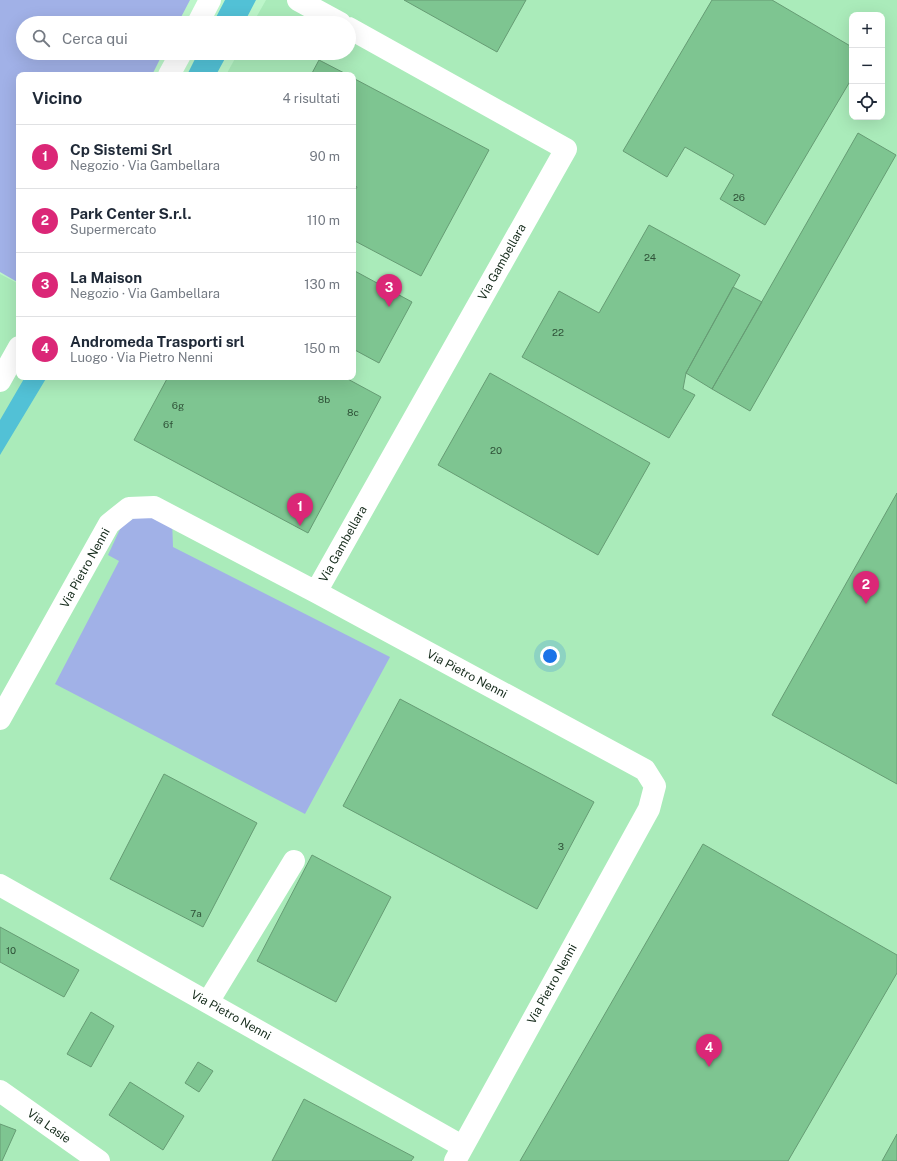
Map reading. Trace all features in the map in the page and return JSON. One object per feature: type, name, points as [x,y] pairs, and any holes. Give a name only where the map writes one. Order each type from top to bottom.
[{"type":"street","points":[[202,16],[210,0]]},
{"type":"street","points":[[298,0],[327,16]]},
{"type":"street","name":"Via Gambellara","points":[[316,592],[566,149],[356,32]]},
{"type":"street","points":[[171,72],[177,60]]},
{"type":"street","points":[[0,381],[16,352]]},
{"type":"street","name":"Via Pietro Nenni","points":[[0,719],[109,524],[129,508],[154,507],[316,592],[645,770],[655,786],[650,809],[459,1154],[208,1002],[0,885]]},
{"type":"street","points":[[208,1002],[294,861]]},
{"type":"street","name":"Via Lasie","points":[[0,1091],[99,1161]]},
{"type":"shaded area","points":[[0,0],[190,0],[182,16],[16,16],[16,60],[160,60],[154,72],[16,72],[16,281],[0,272]]},
{"type":"shaded area","points":[[225,0],[256,0],[248,16],[217,16]]},
{"type":"shaded area","points":[[266,0],[897,0],[897,1161],[0,1161],[0,274],[16,282],[16,380],[356,380],[356,72],[228,72],[234,60],[356,60],[356,16],[257,16]]},
{"type":"shaded area","points":[[194,60],[224,60],[218,72],[188,72]]},
{"type":"shaded area","points":[[23,380],[45,380],[0,455],[0,420]]},
{"type":"shaded area","points":[[141,513],[172,519],[173,547],[390,657],[305,814],[55,684],[119,561],[108,555],[121,527]]},
{"type":"building","points":[[404,0],[526,0],[497,52]]},
{"type":"building","points":[[712,0],[772,0],[849,45],[849,83],[765,225],[720,199],[734,175],[685,147],[667,177],[623,151]]},
{"type":"building","points":[[319,60],[342,72],[313,72]]},
{"type":"building","points":[[356,80],[489,150],[421,276],[356,242]]},
{"type":"building","points":[[858,133],[896,155],[750,411],[712,389]]},
{"type":"building","points":[[649,225],[740,275],[686,373],[683,389],[695,395],[669,438],[522,357],[559,291],[599,313]]},
{"type":"building","points":[[356,272],[412,302],[379,363],[356,351]]},
{"type":"building","points":[[733,287],[762,302],[712,389],[686,373]]},
{"type":"building","points":[[490,373],[650,463],[598,555],[438,465]]},
{"type":"building","points":[[166,380],[350,380],[381,397],[308,533],[134,440]]},
{"type":"building","points":[[897,493],[897,784],[772,715]]},
{"type":"building","points":[[400,699],[594,802],[537,909],[343,806]]},
{"type":"building","points":[[164,774],[257,823],[203,927],[110,879]]},
{"type":"building","points":[[703,844],[897,955],[897,973],[788,1161],[520,1161]]},
{"type":"building","points":[[312,855],[391,897],[336,1002],[257,961]]},
{"type":"building","points":[[0,927],[79,970],[64,997],[0,962]]},
{"type":"building","points":[[91,1012],[114,1026],[91,1067],[67,1054]]},
{"type":"building","points":[[198,1062],[213,1071],[199,1092],[185,1083]]},
{"type":"building","points":[[130,1082],[184,1116],[163,1150],[109,1115]]},
{"type":"building","points":[[304,1099],[414,1157],[411,1161],[272,1161]]},
{"type":"building","points":[[0,1124],[16,1130],[2,1161],[0,1161]]},
{"type":"building","points":[[897,1134],[897,1161],[882,1161]]},
{"type":"place","name":"La Maison","points":[[389,307]]},
{"type":"place","name":"Cp Sistemi Srl","points":[[300,526]]},
{"type":"place","name":"Park Center S.r.l.","points":[[866,604]]},
{"type":"place","name":"Andromeda Trasporti srl","points":[[709,1067]]}]
